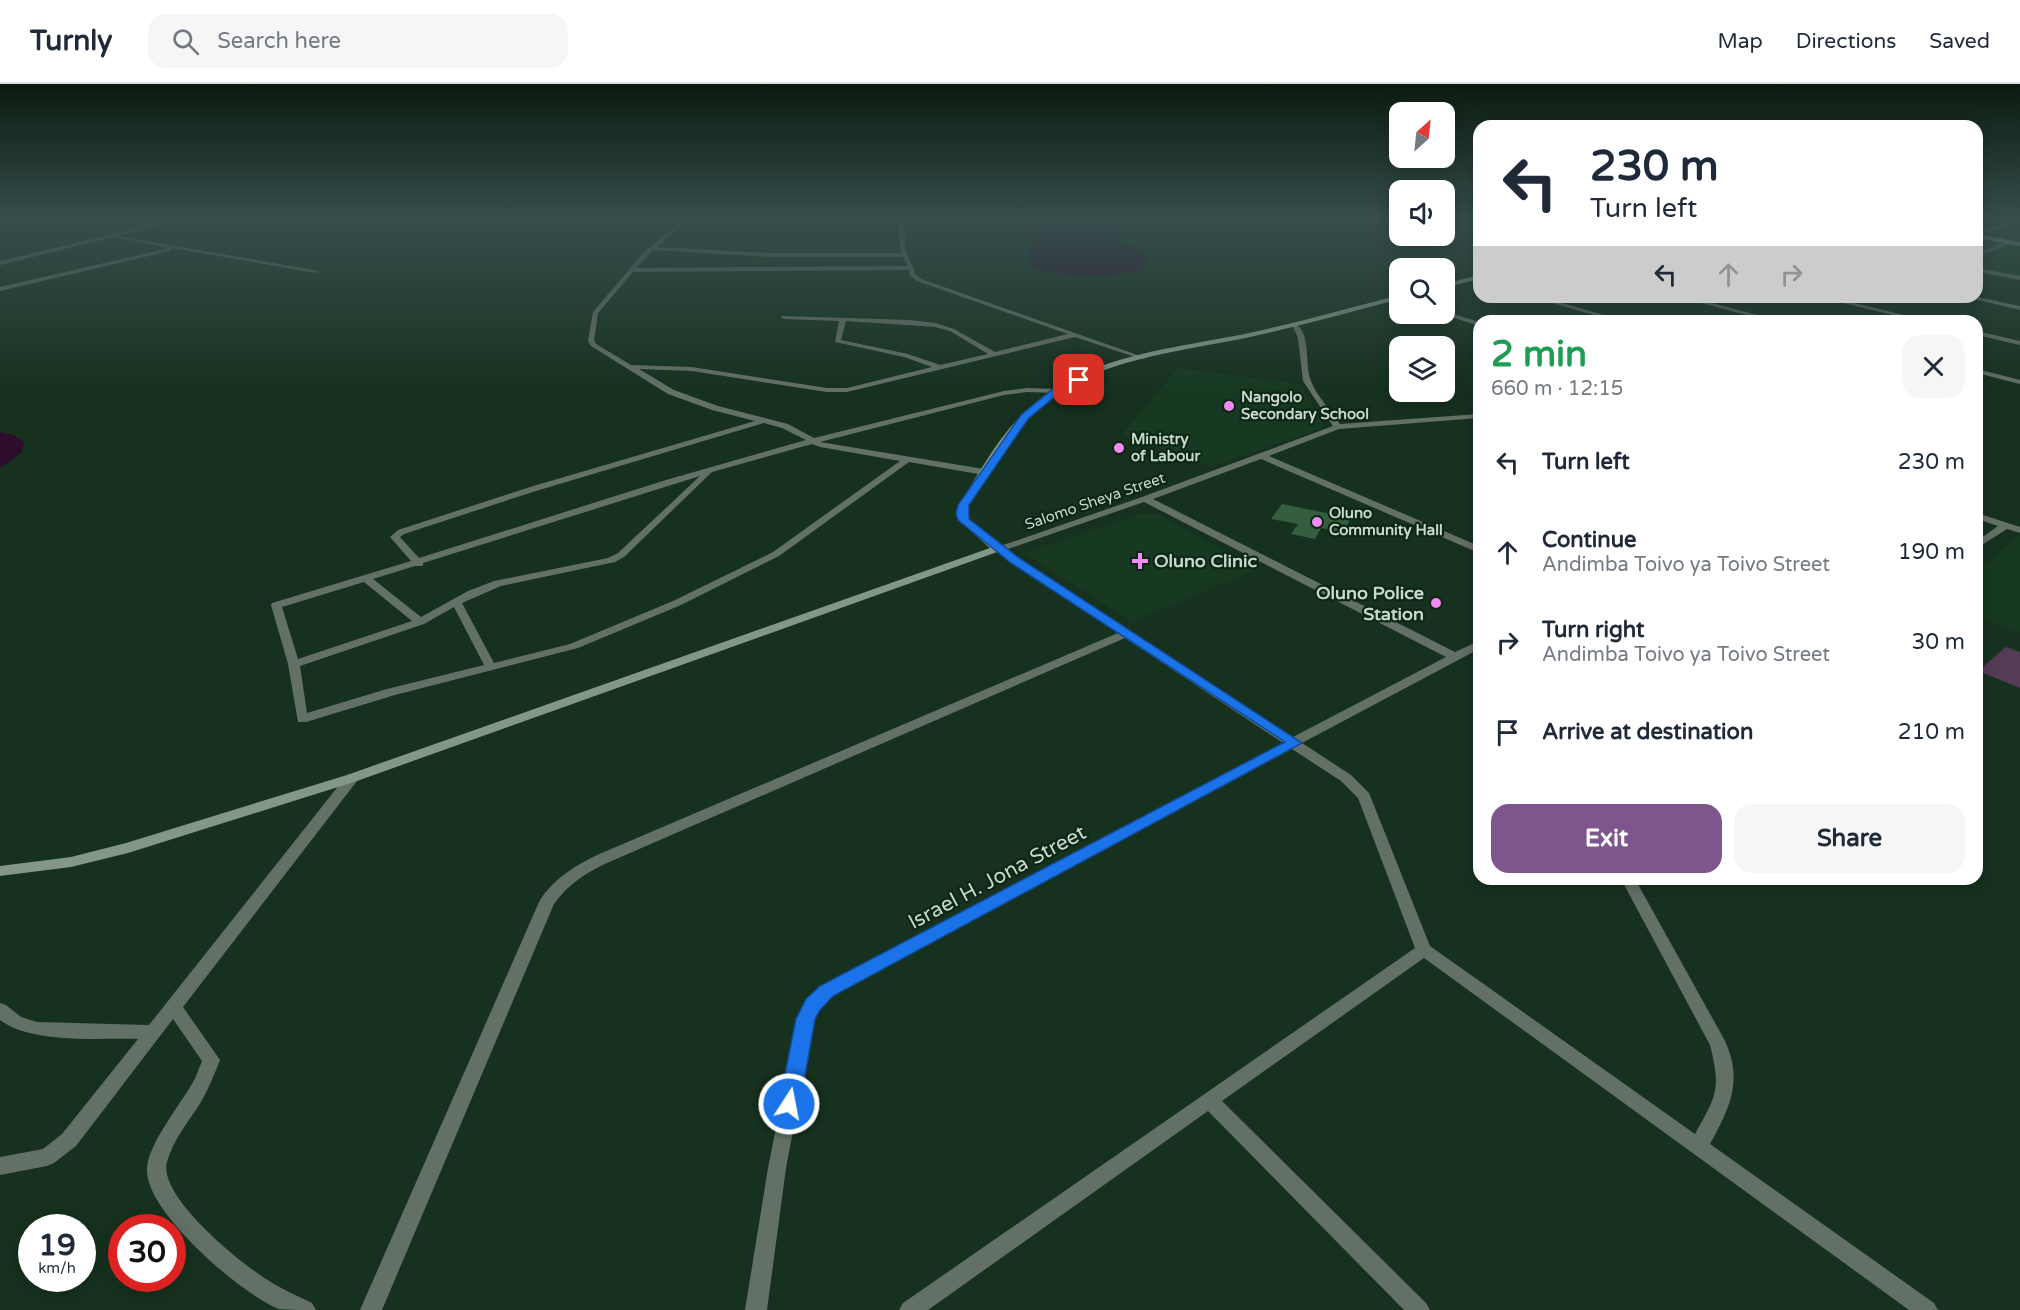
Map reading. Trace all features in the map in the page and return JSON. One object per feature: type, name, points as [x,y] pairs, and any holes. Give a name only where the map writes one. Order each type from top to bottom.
[{"type":"street","points":[[0,289],[50,277]]},
{"type":"street","points":[[625,277],[595,313],[591,341],[614,359],[680,396],[715,408],[792,428],[811,441],[831,448],[984,472]]},
{"type":"street","points":[[915,277],[1143,358]]},
{"type":"street","points":[[1455,283],[1473,279]]},
{"type":"street","points":[[1389,300],[1295,325],[1143,358],[1111,367],[1056,391],[1024,417],[984,472],[964,505],[962,514],[964,520],[997,549],[1346,778],[1364,796],[1424,950],[1927,1310]]},
{"type":"street","points":[[1983,300],[2020,308]]},
{"type":"street","points":[[1556,303],[1600,315]]},
{"type":"street","points":[[1706,303],[1753,315]]},
{"type":"street","points":[[1847,303],[1900,315]]},
{"type":"street","points":[[1455,316],[1473,322]]},
{"type":"street","points":[[784,317],[936,325],[952,330],[995,355]]},
{"type":"street","points":[[843,319],[837,341],[906,354],[941,368]]},
{"type":"street","points":[[1295,325],[1301,339],[1307,381],[1338,427]]},
{"type":"street","points":[[1983,334],[2020,343]]},
{"type":"street","points":[[629,367],[699,370],[837,391],[1073,335]]},
{"type":"street","points":[[1983,372],[2019,381]]},
{"type":"street","points":[[907,460],[760,564],[574,646],[392,692],[302,719],[294,664],[276,605],[419,564],[623,496],[811,441],[1004,393],[1027,390],[1056,391]]},
{"type":"street","name":"Salomo Sheya Street","points":[[997,549],[1145,499],[1338,427],[1473,416]]},
{"type":"street","points":[[419,564],[395,537],[401,532],[533,489],[766,420]]},
{"type":"street","points":[[1260,455],[1473,547]]},
{"type":"street","points":[[294,664],[420,622],[498,583],[569,567],[601,564],[621,555],[710,471]]},
{"type":"street","points":[[1145,499],[1455,657]]},
{"type":"street","points":[[1983,518],[2020,530]]},
{"type":"street","points":[[1983,540],[2006,525]]},
{"type":"street","points":[[0,871],[71,862],[128,848],[352,777],[997,549]]},
{"type":"street","points":[[367,579],[420,622]]},
{"type":"street","points":[[457,603],[490,666]]},
{"type":"street","points":[[371,1310],[547,902],[559,884],[579,870],[613,854],[1125,634]]},
{"type":"street","name":"Israel H. Jona Street","points":[[756,1310],[780,1156],[806,1019],[813,1004],[826,991],[1473,647]]},
{"type":"street","points":[[0,1166],[47,1157],[69,1140],[352,777]]},
{"type":"street","points":[[1631,885],[1718,1044],[1723,1062],[1726,1082],[1718,1108],[1698,1147]]},
{"type":"street","points":[[910,1310],[1424,950]]},
{"type":"street","points":[[173,1006],[211,1060],[201,1084],[160,1156],[156,1170],[158,1186],[192,1230],[224,1259],[258,1287],[305,1310]]},
{"type":"street","points":[[0,1010],[15,1022],[37,1029],[153,1032]]},
{"type":"street","points":[[1210,1101],[1419,1310]]},
{"type":"shaded area","name":"Nangolo Secondary School","points":[[1178,368],[1301,384],[1324,427],[1211,467],[1121,435]]},
{"type":"shaded area","points":[[0,432],[14,435],[24,442],[22,452],[0,468]]},
{"type":"shaded area","name":"Oluno Clinic","points":[[1139,514],[1158,514],[1258,569],[1132,622],[1024,553]]},
{"type":"shaded area","points":[[2020,536],[2020,633],[1983,619],[1983,564]]},
{"type":"shaded area","points":[[2006,647],[2020,652],[2020,688],[1983,673],[1983,667]]},
{"type":"building","name":"Oluno Community Hall","points":[[1282,504],[1351,518],[1343,533],[1321,528],[1315,539],[1291,534],[1298,524],[1271,519]]},
{"type":"place","name":"Nangolo Secondary School","points":[[1229,406]]},
{"type":"place","name":"Ministry of Labour","points":[[1119,448]]},
{"type":"place","name":"Oluno Community Hall","points":[[1317,522]]},
{"type":"place","name":"Oluno Clinic","points":[[1140,561]]},
{"type":"place","name":"Oluno Police Station","points":[[1436,603]]},
{"type":"route","points":[[789,1104],[806,1019],[813,1004],[826,991],[1295,743],[997,549],[964,520],[962,514],[964,505],[984,472],[1024,417],[1056,391],[1079,380]]}]
